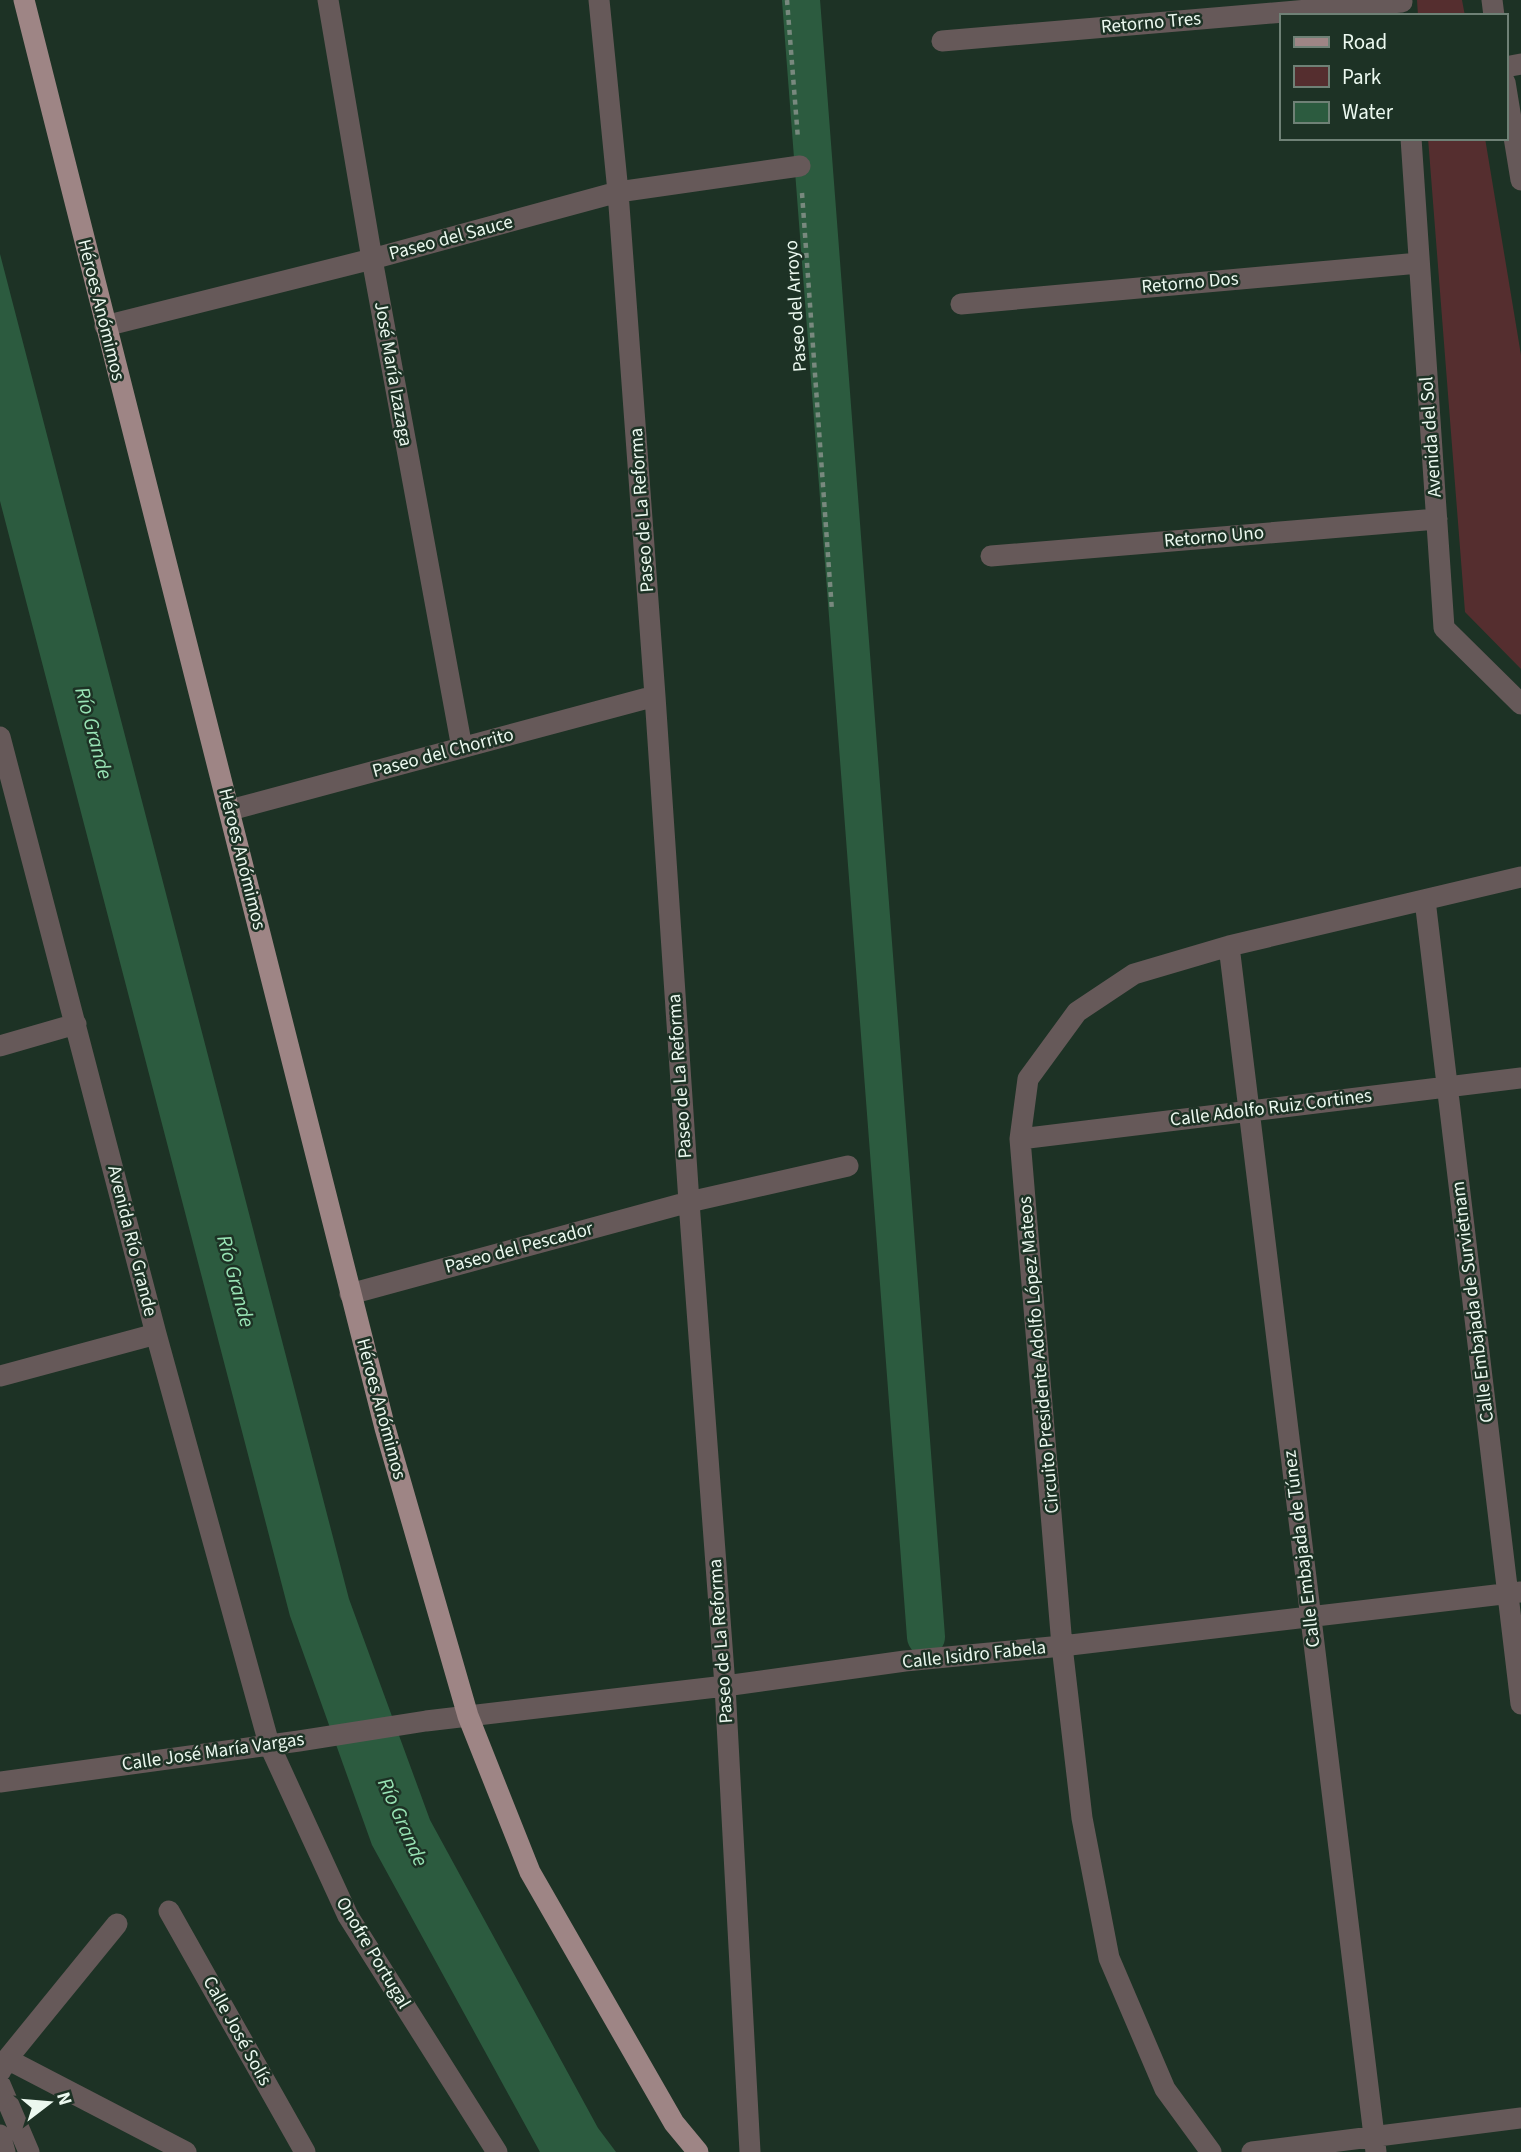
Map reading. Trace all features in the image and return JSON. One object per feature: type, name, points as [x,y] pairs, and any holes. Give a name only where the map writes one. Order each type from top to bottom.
[{"type":"main road","name":"Héroes Anómimos","points":[[24,0],[350,1294],[385,1428],[468,1716],[530,1872],[674,2123],[698,2152]]},
{"type":"street","name":"José María Izazaga","points":[[328,0],[372,259],[462,748]]},
{"type":"street","name":"Paseo de La Reforma","points":[[599,0],[618,192],[725,1686],[750,2152]]},
{"type":"street","name":"Retorno Tres","points":[[1297,14],[1402,6]]},
{"type":"street","name":"Retorno Tres","points":[[942,41],[1280,15]]},
{"type":"street","points":[[1507,94],[1521,180]]},
{"type":"street","name":"Avenida del Sol","points":[[1411,140],[1444,628],[1521,704]]},
{"type":"street","name":"Paseo del Sauce","points":[[105,326],[372,259],[618,192],[800,166]]},
{"type":"street","name":"Retorno Dos","points":[[961,304],[1419,263]]},
{"type":"street","name":"Retorno Uno","points":[[991,556],[1437,519]]},
{"type":"street","name":"Paseo del Chorrito","points":[[230,810],[655,696]]},
{"type":"street","name":"Avenida Río Grande","points":[[0,737],[156,1334],[269,1744]]},
{"type":"street","name":"Circuito Presidente Adolfo López Mateos","points":[[1211,2152],[1165,2089],[1110,1958],[1082,1818],[1062,1646],[1020,1139],[1028,1079],[1077,1012],[1134,974],[1229,946],[1521,877]]},
{"type":"street","name":"Calle Embajada de Survietnam","points":[[1425,900],[1514,1592],[1521,1703]]},
{"type":"street","name":"Calle Embajada de Túnez","points":[[1229,946],[1375,2143]]},
{"type":"street","points":[[0,1046],[76,1024]]},
{"type":"street","name":"Calle Adolfo Ruiz Cortines","points":[[1020,1139],[1521,1078]]},
{"type":"street","name":"Paseo del Pescador","points":[[350,1294],[689,1202],[848,1166]]},
{"type":"street","points":[[0,1376],[156,1334]]},
{"type":"street","name":"Calle Isidro Fabela","points":[[426,1721],[725,1686],[905,1661],[1062,1646],[1514,1592]]},
{"type":"street","name":"Calle José María Vargas","points":[[0,1782],[426,1721]]},
{"type":"street","name":"Onofre Portugal","points":[[269,1744],[348,1916],[497,2152]]},
{"type":"street","name":"Calle José Solís","points":[[169,1911],[305,2152]]},
{"type":"street","points":[[117,1924],[3,2066],[186,2152]]},
{"type":"street","points":[[0,2084],[29,2152]]},
{"type":"street","points":[[1252,2152],[1375,2143],[1521,2118]]},
{"type":"street","points":[[0,2136],[5,2152]]},
{"type":"path","name":"Paseo del Arroyo","points":[[787,0],[832,611]]},
{"type":"green space","points":[[1417,0],[1462,0],[1465,14],[1418,14]]},
{"type":"green space","points":[[1428,140],[1485,140],[1521,355],[1521,669],[1465,612]]},
{"type":"water","name":"Río Grande","points":[[0,254],[349,1599],[430,1820],[598,2128],[616,2152],[540,2152],[372,1845],[290,1616],[0,501]]},
{"type":"waterway","points":[[801,0],[926,1637]]}]
